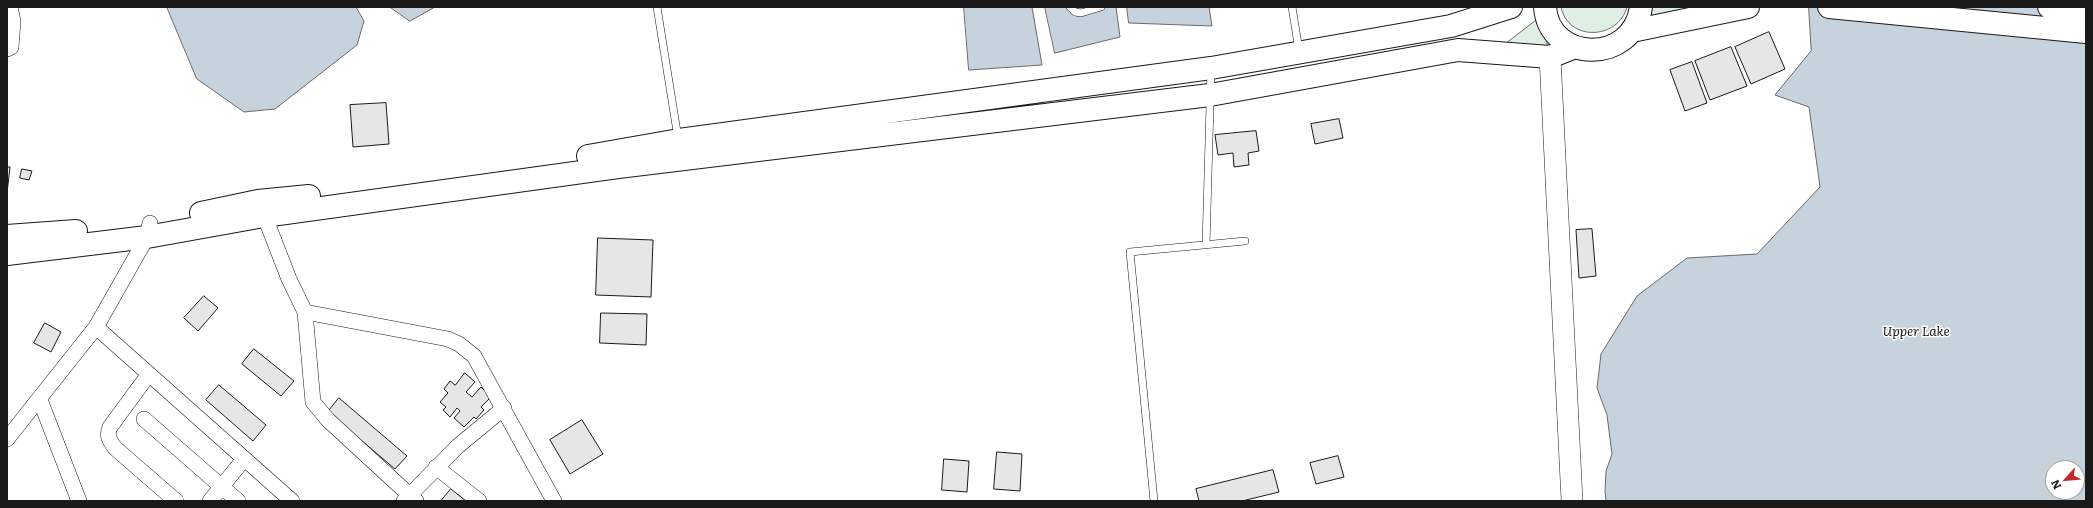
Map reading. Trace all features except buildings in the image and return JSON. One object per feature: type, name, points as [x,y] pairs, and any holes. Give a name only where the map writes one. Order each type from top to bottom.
[{"type":"main road","points":[[7,254],[261,209],[440,183],[678,140],[1211,68],[1451,26],[1511,7]]},
{"type":"main road","points":[[1545,7],[1551,27],[1562,39],[1575,47],[1591,51],[1606,49],[1621,42],[1632,31],[1640,17],[1641,7]]},
{"type":"main road","points":[[1632,31],[1748,7]]},
{"type":"main road","points":[[1829,7],[2086,32]]},
{"type":"main road","points":[[2049,7],[2086,11]]},
{"type":"main road","points":[[261,209],[1210,95],[1458,50],[1550,56],[1575,47]]},
{"type":"main road","points":[[7,236],[148,230]]},
{"type":"street","points":[[7,49],[12,47],[13,21],[10,7]]},
{"type":"street","points":[[1550,56],[1572,501]]},
{"type":"street","points":[[261,209],[304,312],[313,402],[328,420],[410,499],[436,468],[458,446],[504,408]]},
{"type":"street","points":[[7,439],[40,400],[96,327],[148,230]]},
{"type":"street","points":[[304,312],[448,339],[459,344],[474,356],[554,501]]},
{"type":"street","points":[[96,327],[292,501]]},
{"type":"street","points":[[149,374],[110,427],[108,432],[109,440],[115,448],[176,501]]},
{"type":"street","points":[[40,400],[79,501]]},
{"type":"street","points":[[144,419],[238,501]]},
{"type":"street","points":[[210,501],[244,459]]},
{"type":"street","points":[[436,468],[479,501]]},
{"type":"lane","points":[[657,7],[678,140]]},
{"type":"lane","points":[[1070,7],[1075,12],[1081,13],[1101,7]]},
{"type":"lane","points":[[1292,7],[1299,52]]},
{"type":"lane","points":[[1206,245],[1211,68]]},
{"type":"lane","points":[[1154,501],[1130,252],[1245,241]]},
{"type":"green space","points":[[1561,7],[1627,7],[1622,18],[1614,26],[1604,31],[1593,32],[1583,31],[1573,26],[1565,18]]},
{"type":"green space","points":[[1652,7],[1705,7],[1650,18]]},
{"type":"green space","points":[[1538,19],[1547,32],[1547,49],[1504,45]]},
{"type":"water","points":[[167,7],[356,7],[364,21],[357,45],[275,109],[244,112],[197,79]]},
{"type":"water","points":[[390,7],[435,7],[410,21]]},
{"type":"water","points":[[964,7],[1032,7],[1042,65],[969,70]]},
{"type":"water","points":[[1045,7],[1116,7],[1120,37],[1055,53]]},
{"type":"water","points":[[1127,7],[1209,7],[1212,26],[1129,23]]},
{"type":"water","name":"Upper Lake","points":[[1809,7],[2086,7],[2086,501],[1606,501],[1606,471],[1612,454],[1607,415],[1597,388],[1601,354],[1637,296],[1687,258],[1757,254],[1820,187],[1809,107],[1775,95],[1811,51]]}]
